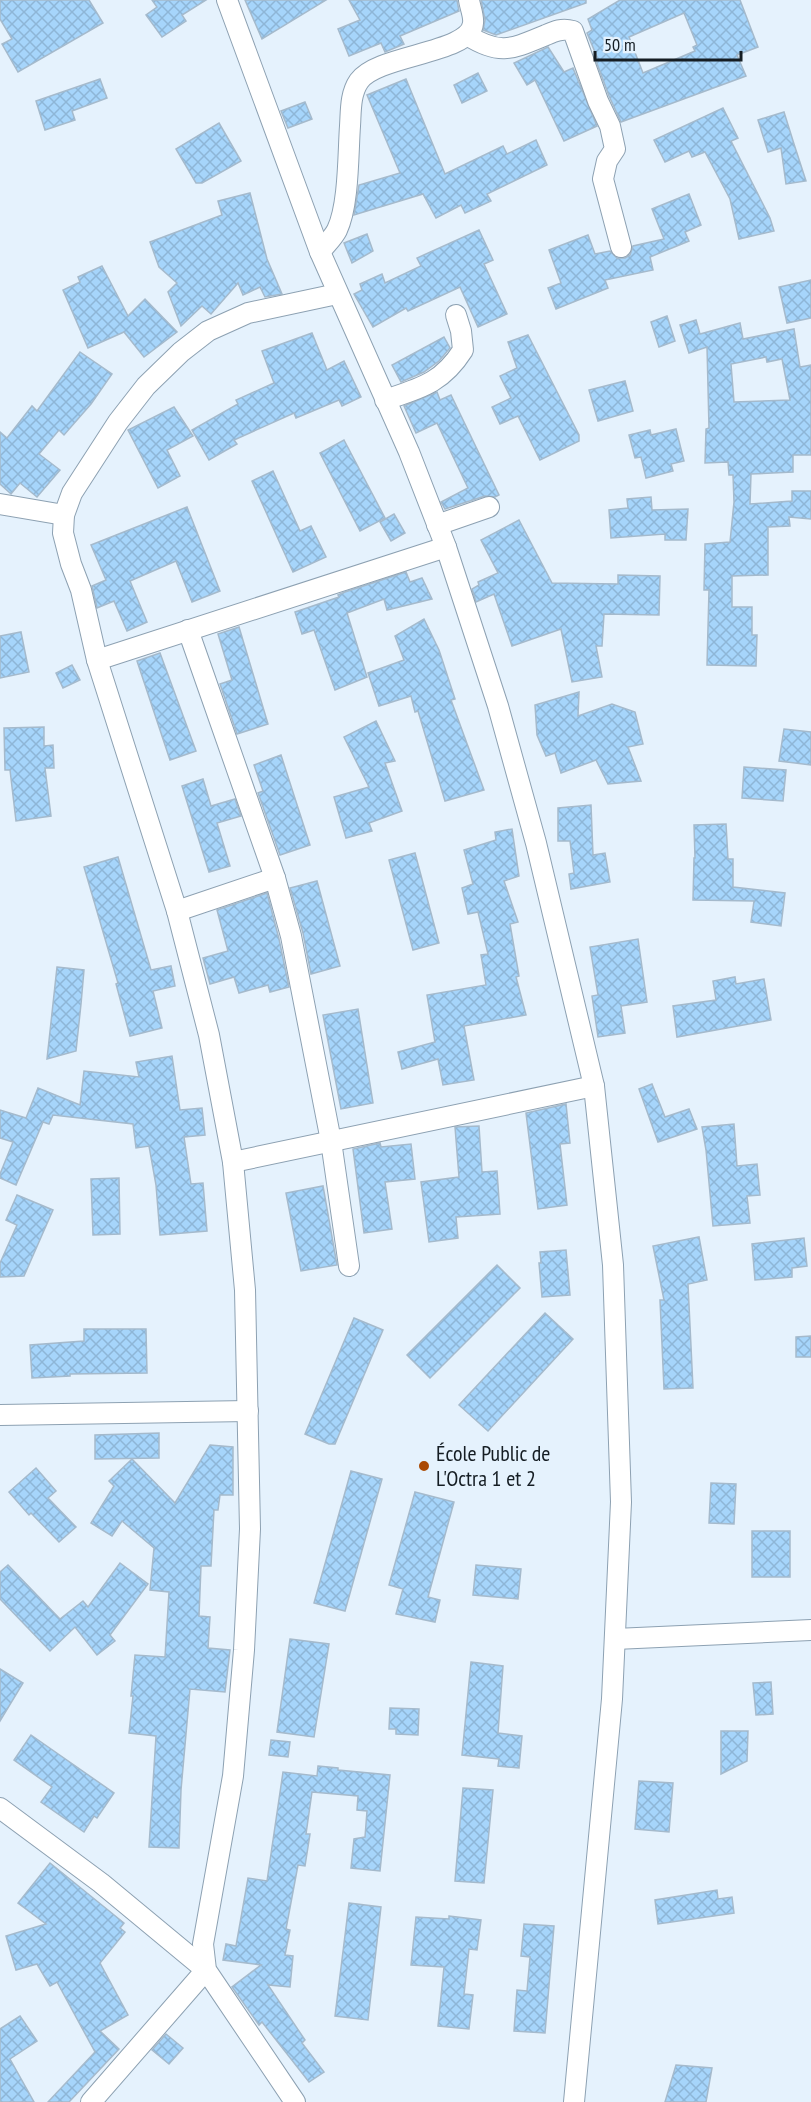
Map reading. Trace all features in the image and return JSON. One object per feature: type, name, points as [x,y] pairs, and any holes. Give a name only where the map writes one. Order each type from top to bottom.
[{"type":"street","points":[[227,0],[320,252],[409,452],[446,547],[498,706],[536,843],[599,1115],[614,1288],[621,1502],[612,1699],[574,2102]]},
{"type":"street","points":[[320,252],[337,231],[348,166],[351,104],[358,82],[378,67],[429,53],[467,35],[474,23],[469,0]]},
{"type":"street","points":[[467,35],[485,46],[513,48],[560,30],[573,31],[598,102],[610,126],[615,149],[608,161],[603,179],[621,247]]},
{"type":"street","points":[[91,2102],[206,1970],[203,1944],[233,1776],[244,1650],[250,1529],[248,1411],[245,1290],[233,1162],[209,1035],[177,911],[97,660],[81,590],[63,533],[64,515],[72,493],[118,422],[146,386],[181,352],[208,331],[248,312],[337,294]]},
{"type":"street","points":[[385,400],[436,380],[452,368],[463,350],[456,315]]},
{"type":"street","points":[[0,504],[64,515]]},
{"type":"street","points":[[437,525],[489,507]]},
{"type":"street","points":[[97,660],[446,547]]},
{"type":"street","points":[[188,630],[275,878],[291,936],[331,1141],[349,1266]]},
{"type":"street","points":[[177,911],[275,878]]},
{"type":"street","points":[[233,1162],[594,1086]]},
{"type":"street","points":[[0,1415],[248,1411]]},
{"type":"street","points":[[615,1639],[811,1630]]},
{"type":"street","points":[[0,1808],[101,1883],[206,1970],[295,2102]]},
{"type":"building","points":[[0,0],[89,0],[103,23],[18,72],[2,44],[12,39],[0,19]]},
{"type":"building","points":[[152,0],[206,0],[182,15],[186,21],[162,37],[146,15],[157,7]]},
{"type":"building","points":[[245,0],[326,0],[262,39]]},
{"type":"building","points":[[349,0],[457,0],[459,11],[400,36],[404,44],[385,52],[381,43],[349,56],[338,29],[360,20]]},
{"type":"building","points":[[481,0],[586,0],[586,3],[496,35],[483,30],[485,20]]},
{"type":"building","points":[[620,0],[740,0],[758,47],[737,55],[746,76],[621,122],[595,58],[597,57],[587,33],[592,30],[588,19]],"holes":[[[684,13],[697,45],[693,47],[695,51],[643,73],[629,37]]]},
{"type":"building","points":[[548,47],[564,72],[573,68],[597,126],[564,141],[535,80],[527,85],[514,63]]},
{"type":"building","points":[[478,73],[487,91],[462,103],[454,85]]},
{"type":"building","points":[[100,79],[107,98],[72,111],[75,120],[45,130],[36,101]]},
{"type":"building","points":[[406,79],[445,174],[503,146],[507,154],[536,140],[547,165],[487,194],[491,201],[465,213],[461,205],[436,218],[423,194],[354,215],[359,185],[400,173],[367,95]]},
{"type":"building","points":[[305,102],[312,119],[288,128],[281,111]]},
{"type":"building","points":[[723,108],[738,138],[731,141],[770,218],[774,231],[739,239],[730,199],[705,152],[692,157],[689,151],[665,162],[654,140]]},
{"type":"building","points":[[784,112],[806,181],[786,184],[781,148],[768,152],[758,120]]},
{"type":"building","points":[[219,123],[241,161],[202,183],[196,183],[176,149]]},
{"type":"building","points":[[250,193],[267,259],[282,294],[265,297],[260,287],[243,295],[238,283],[211,314],[202,306],[181,326],[168,292],[177,283],[159,267],[150,242],[222,215],[218,201]]},
{"type":"building","points":[[689,194],[701,225],[685,232],[689,241],[650,257],[653,270],[605,280],[608,288],[556,309],[548,288],[561,283],[549,250],[588,235],[595,254],[610,251],[617,258],[625,258],[630,255],[633,246],[664,239],[652,209]]},
{"type":"building","points":[[479,230],[493,260],[484,264],[507,314],[478,327],[460,287],[408,311],[406,308],[373,327],[354,294],[362,290],[360,284],[382,274],[385,283],[421,266],[417,258]]},
{"type":"building","points":[[367,234],[373,251],[352,263],[344,243]]},
{"type":"building","points":[[102,266],[128,316],[145,299],[177,332],[144,357],[124,332],[88,348],[63,290],[80,282],[78,277]]},
{"type":"building","points":[[811,280],[811,318],[787,323],[779,287]]},
{"type":"building","points":[[667,316],[675,341],[659,347],[651,322]]},
{"type":"building","points":[[696,320],[700,334],[740,323],[743,339],[794,329],[800,367],[811,365],[811,455],[793,455],[793,472],[751,474],[750,504],[792,501],[792,491],[811,491],[811,519],[789,517],[790,526],[768,527],[768,575],[732,576],[732,607],[752,607],[752,635],[757,635],[756,666],[707,665],[709,590],[704,590],[705,544],[730,542],[734,502],[733,475],[729,475],[728,462],[705,463],[706,429],[709,428],[707,347],[689,353],[680,325]],"holes":[[[766,357],[767,362],[782,359],[790,400],[734,402],[731,364]]]},
{"type":"building","points":[[312,333],[327,370],[344,361],[361,397],[342,406],[339,400],[296,418],[294,413],[234,440],[237,444],[209,460],[192,430],[238,404],[236,400],[274,383],[262,351]]},
{"type":"building","points":[[528,335],[579,435],[579,441],[540,460],[518,416],[500,424],[492,407],[511,398],[500,376],[517,368],[508,342]]},
{"type":"building","points":[[444,337],[450,348],[439,361],[424,372],[401,382],[392,365]]},
{"type":"building","points":[[80,352],[112,374],[91,404],[64,435],[59,430],[39,454],[60,470],[37,497],[20,483],[11,494],[0,484],[0,432],[7,438],[32,406],[37,411]]},
{"type":"building","points":[[625,381],[633,411],[598,421],[589,390]]},
{"type":"building","points":[[437,392],[440,400],[451,395],[499,495],[485,496],[445,509],[441,502],[468,488],[437,423],[416,433],[404,406]]},
{"type":"building","points":[[174,407],[193,436],[167,450],[180,476],[158,488],[128,430]]},
{"type":"building","points":[[676,429],[684,461],[671,464],[673,471],[646,478],[641,457],[635,458],[629,435],[650,430],[651,435]]},
{"type":"building","points":[[344,440],[385,518],[360,531],[320,453]]},
{"type":"building","points":[[273,471],[300,531],[311,526],[326,557],[293,572],[252,481]]},
{"type":"building","points":[[651,497],[652,510],[688,509],[686,540],[665,540],[665,534],[611,538],[609,510],[628,508],[627,499]]},
{"type":"building","points":[[187,507],[220,591],[192,602],[176,561],[130,581],[147,622],[127,631],[114,601],[97,608],[92,586],[106,580],[91,545]]},
{"type":"building","points":[[394,514],[405,533],[391,541],[380,522]]},
{"type":"building","points":[[519,520],[552,583],[618,584],[618,575],[660,576],[659,615],[604,614],[602,646],[596,646],[602,677],[572,682],[561,629],[512,646],[494,594],[476,602],[472,589],[479,585],[478,582],[498,573],[481,540]]},
{"type":"building","points":[[406,572],[410,582],[422,578],[432,599],[387,610],[384,599],[347,613],[367,677],[335,690],[314,630],[302,634],[295,612],[339,597],[338,595],[345,592]]},
{"type":"building","points":[[424,619],[439,650],[455,699],[451,700],[484,790],[445,801],[418,711],[415,712],[411,696],[379,706],[368,673],[404,660],[395,636]]},
{"type":"building","points":[[239,627],[268,724],[237,734],[220,684],[232,680],[218,634]]},
{"type":"building","points":[[21,632],[29,672],[0,678],[0,636]]},
{"type":"building","points":[[160,653],[196,751],[170,760],[137,661]]},
{"type":"building","points":[[72,665],[80,680],[63,688],[56,673]]},
{"type":"building","points":[[579,692],[578,716],[612,704],[635,712],[643,744],[628,747],[641,781],[608,784],[596,760],[561,773],[555,753],[546,756],[537,735],[535,705]]},
{"type":"building","points":[[376,721],[395,761],[385,763],[402,811],[369,823],[372,831],[346,838],[334,797],[369,787],[344,737]]},
{"type":"building","points":[[44,727],[44,746],[53,745],[54,768],[45,768],[51,816],[16,821],[10,770],[5,770],[4,728]]},
{"type":"building","points":[[784,729],[811,732],[811,765],[779,761]]},
{"type":"building","points":[[281,755],[310,845],[280,855],[258,793],[263,791],[254,765]]},
{"type":"building","points":[[744,767],[786,770],[783,801],[742,798]]},
{"type":"building","points":[[203,779],[211,806],[235,799],[241,816],[217,823],[230,866],[209,872],[182,786]]},
{"type":"building","points":[[591,805],[593,855],[605,853],[610,882],[571,889],[569,874],[574,873],[570,841],[558,841],[558,808]]},
{"type":"building","points":[[726,824],[728,859],[733,859],[733,887],[785,893],[781,926],[751,922],[754,901],[693,900],[694,825]]},
{"type":"building","points":[[512,829],[519,876],[504,881],[518,922],[510,924],[519,976],[516,977],[526,1015],[464,1026],[474,1080],[443,1085],[438,1059],[402,1069],[398,1052],[435,1042],[427,995],[486,985],[481,955],[488,954],[478,912],[468,914],[462,888],[473,884],[464,850],[496,840],[495,832]]},
{"type":"building","points":[[415,853],[439,943],[413,950],[389,860]]},
{"type":"building","points":[[118,857],[151,970],[171,966],[175,986],[153,991],[162,1028],[130,1036],[116,984],[118,983],[84,867]]},
{"type":"building","points":[[317,881],[340,966],[311,974],[303,933],[290,888]]},
{"type":"building","points":[[267,893],[289,987],[270,992],[268,985],[239,993],[234,977],[210,984],[203,958],[228,951],[217,910]]},
{"type":"building","points":[[638,939],[647,1002],[621,1006],[625,1033],[598,1037],[592,996],[598,995],[590,947]]},
{"type":"building","points":[[57,967],[84,970],[76,1051],[47,1059]]},
{"type":"building","points":[[735,977],[736,984],[764,979],[771,1020],[677,1037],[673,1006],[716,1000],[713,981]]},
{"type":"building","points":[[358,1009],[373,1103],[341,1109],[323,1015]]},
{"type":"building","points":[[172,1056],[180,1110],[202,1108],[205,1135],[184,1137],[191,1184],[203,1183],[207,1231],[160,1235],[156,1185],[149,1146],[136,1148],[133,1124],[53,1115],[49,1124],[43,1122],[16,1185],[0,1178],[13,1142],[0,1138],[0,1110],[26,1118],[38,1088],[80,1105],[84,1071],[139,1077],[136,1062]]},
{"type":"building","points":[[652,1084],[665,1117],[689,1109],[697,1129],[658,1142],[639,1089]]},
{"type":"building","points":[[566,1104],[570,1143],[560,1144],[567,1205],[538,1209],[526,1113]]},
{"type":"building","points":[[734,1124],[737,1166],[757,1164],[760,1195],[747,1196],[750,1223],[713,1226],[702,1127]]},
{"type":"building","points":[[479,1126],[482,1172],[497,1171],[500,1214],[456,1217],[458,1238],[429,1242],[421,1182],[459,1177],[455,1127]]},
{"type":"building","points":[[380,1143],[381,1147],[411,1144],[415,1179],[385,1182],[392,1229],[364,1233],[353,1149]]},
{"type":"building","points":[[119,1178],[120,1234],[93,1235],[91,1179]]},
{"type":"building","points":[[323,1186],[337,1265],[301,1271],[286,1193]]},
{"type":"building","points":[[17,1195],[53,1210],[24,1276],[0,1277],[0,1263],[17,1225],[6,1220]]},
{"type":"building","points":[[699,1237],[707,1280],[688,1284],[693,1388],[664,1389],[660,1300],[664,1300],[653,1246]]},
{"type":"building","points":[[804,1238],[807,1266],[792,1268],[792,1277],[755,1280],[752,1244]]},
{"type":"building","points":[[566,1250],[570,1295],[542,1297],[540,1252]]},
{"type":"building","points":[[497,1265],[520,1288],[430,1378],[407,1355]]},
{"type":"building","points":[[545,1313],[573,1339],[488,1431],[459,1405]]},
{"type":"building","points":[[354,1318],[383,1330],[335,1444],[329,1444],[305,1434]]},
{"type":"building","points":[[84,1329],[146,1329],[147,1373],[70,1374],[70,1376],[32,1378],[30,1345],[84,1341]]},
{"type":"building","points":[[811,1336],[811,1357],[796,1357],[796,1337]]},
{"type":"building","points":[[159,1433],[159,1458],[95,1459],[95,1435]]},
{"type":"building","points":[[210,1445],[233,1447],[233,1495],[220,1495],[218,1510],[214,1510],[211,1566],[201,1566],[199,1616],[210,1617],[208,1648],[230,1650],[225,1692],[190,1689],[181,1790],[179,1848],[149,1847],[156,1736],[129,1733],[133,1696],[131,1696],[135,1655],[165,1657],[169,1592],[150,1590],[154,1548],[122,1521],[112,1536],[91,1523],[114,1486],[109,1481],[132,1459],[175,1503]]},
{"type":"building","points":[[36,1468],[56,1491],[48,1498],[76,1527],[59,1542],[31,1513],[29,1515],[9,1492]]},
{"type":"building","points":[[351,1471],[382,1479],[345,1611],[314,1603]]},
{"type":"building","points":[[711,1483],[736,1484],[734,1524],[709,1523]]},
{"type":"building","points":[[415,1492],[454,1502],[428,1597],[440,1600],[435,1622],[396,1614],[403,1589],[389,1585]]},
{"type":"building","points":[[752,1531],[790,1531],[790,1577],[752,1577]]},
{"type":"building","points":[[120,1563],[148,1584],[110,1635],[115,1641],[97,1655],[75,1627],[50,1651],[0,1599],[0,1572],[8,1565],[60,1619],[83,1601],[88,1607]]},
{"type":"building","points":[[476,1565],[521,1569],[518,1599],[473,1595]]},
{"type":"building","points":[[290,1639],[329,1644],[314,1737],[277,1732]]},
{"type":"building","points":[[471,1662],[503,1666],[498,1733],[522,1736],[519,1768],[498,1766],[499,1759],[462,1755]]},
{"type":"building","points":[[0,1669],[23,1683],[0,1721]]},
{"type":"building","points":[[771,1682],[773,1714],[756,1715],[753,1683]]},
{"type":"building","points":[[390,1708],[419,1709],[418,1735],[396,1734],[396,1729],[389,1729]]},
{"type":"building","points":[[721,1731],[748,1731],[747,1761],[721,1774]]},
{"type":"building","points":[[31,1735],[114,1793],[97,1818],[94,1816],[84,1832],[41,1802],[52,1787],[14,1760]]},
{"type":"building","points":[[271,1740],[290,1742],[288,1757],[269,1755]]},
{"type":"building","points":[[318,1766],[390,1775],[380,1871],[351,1868],[354,1839],[365,1837],[367,1811],[357,1810],[358,1796],[312,1792],[306,1834],[310,1834],[305,1866],[298,1865],[286,1929],[290,1930],[285,1955],[293,1956],[290,1987],[268,1985],[305,2040],[302,2043],[324,2072],[309,2082],[262,2022],[259,2025],[232,1987],[261,1965],[223,1960],[226,1944],[236,1946],[248,1878],[267,1881],[283,1772],[317,1776]]},
{"type":"building","points":[[639,1781],[673,1783],[669,1832],[635,1829]]},
{"type":"building","points":[[463,1788],[493,1790],[484,1883],[455,1881]]},
{"type":"building","points":[[50,1863],[124,1923],[120,1928],[125,1932],[100,1963],[128,2015],[100,2031],[119,2049],[69,2102],[48,2102],[95,2052],[57,1982],[50,1986],[37,1964],[16,1970],[6,1936],[46,1924],[18,1903]]},
{"type":"building","points":[[717,1890],[718,1899],[732,1897],[734,1913],[658,1924],[655,1900]]},
{"type":"building","points":[[349,1903],[381,1907],[368,2020],[335,2016]]},
{"type":"building","points":[[449,1916],[481,1920],[477,1950],[469,1949],[464,1994],[473,1995],[469,2029],[438,2026],[444,1967],[411,1965],[416,1917],[449,1919]]},
{"type":"building","points":[[524,1924],[554,1926],[545,2033],[514,2031],[517,1990],[527,1991],[530,1957],[521,1956]]},
{"type":"building","points":[[20,2016],[37,2041],[10,2059],[34,2102],[0,2102],[0,2029]]},
{"type":"building","points":[[166,2034],[183,2048],[169,2064],[152,2050]]},
{"type":"building","points":[[676,2065],[712,2068],[706,2102],[665,2102]]},
{"type":"place","name":"École Public de L'Octra 1 et 2","points":[[424,1466]]}]
